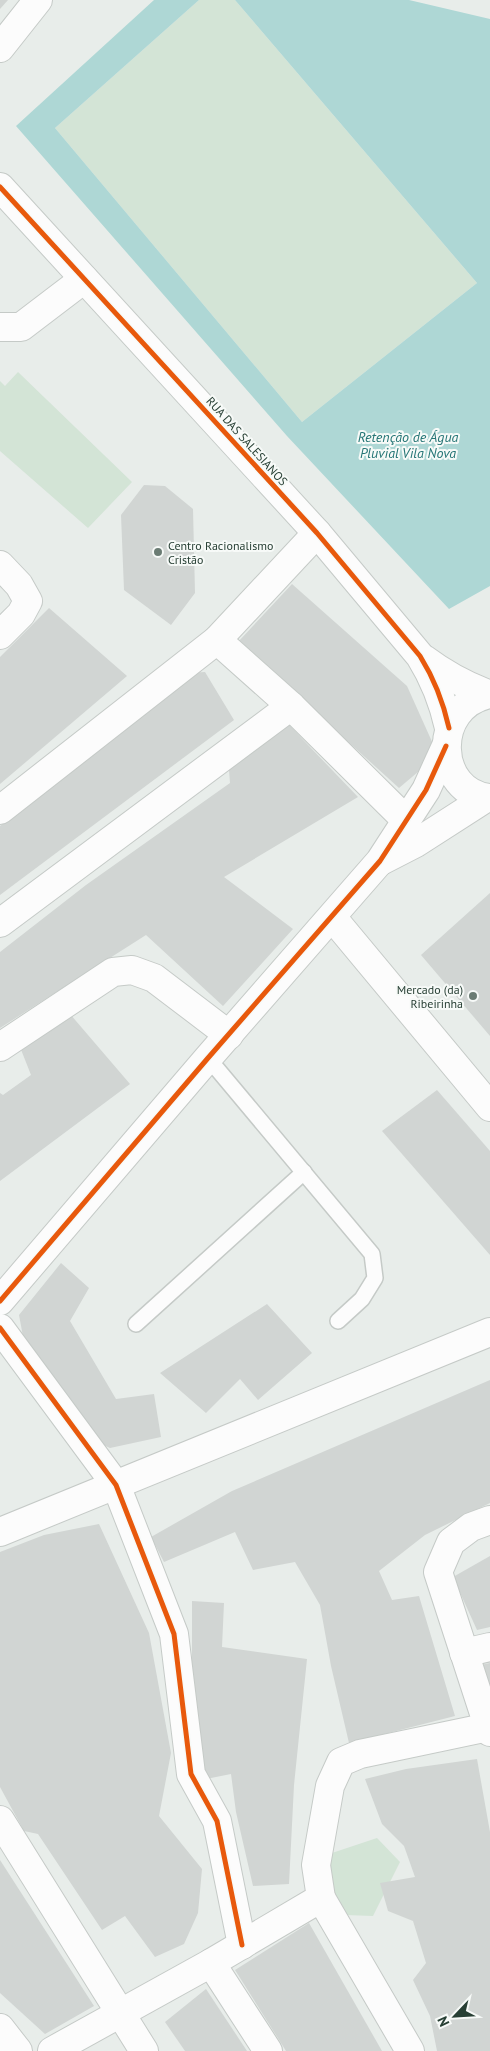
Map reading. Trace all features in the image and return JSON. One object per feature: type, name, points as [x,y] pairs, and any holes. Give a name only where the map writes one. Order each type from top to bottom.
[{"type":"street","points":[[0,48],[38,0]]},
{"type":"street","name":"RUA DAS SALESIANOS","points":[[0,187],[317,533],[420,656],[434,678],[444,703],[448,763],[457,779],[470,791],[488,798]]},
{"type":"street","points":[[0,327],[21,327],[84,279]]},
{"type":"street","points":[[0,810],[217,640],[317,533]]},
{"type":"street","points":[[0,566],[19,584],[28,601],[21,614],[0,635]]},
{"type":"street","points":[[217,640],[290,706],[407,821]]},
{"type":"street","name":"RUA DAS SALESIANOS","points":[[420,656],[441,672],[464,685],[489,694]]},
{"type":"street","points":[[0,1300],[380,861],[426,790],[458,713],[471,702],[489,694]]},
{"type":"street","points":[[0,923],[290,706]]},
{"type":"street","points":[[380,861],[430,834],[488,798]]},
{"type":"street","points":[[332,917],[490,1107]]},
{"type":"street","points":[[0,1047],[113,972],[132,970],[154,978],[228,1035]]},
{"type":"street","points":[[0,1328],[116,1485],[174,1634],[191,1774],[217,1820],[242,1945]]},
{"type":"street","points":[[0,1532],[490,1332]]},
{"type":"street","points":[[410,2051],[320,1898],[316,1865],[330,1786],[341,1762],[360,1754],[489,1730],[438,1572],[450,1542],[471,1527],[490,1520]]},
{"type":"street","points":[[464,1653],[490,1647]]},
{"type":"street","points":[[0,1820],[144,2051]]},
{"type":"street","points":[[52,2051],[242,1945],[320,1898]]},
{"type":"street","points":[[211,1962],[268,2051]]},
{"type":"street","points":[[0,2028],[18,2051]]},
{"type":"lane","points":[[208,1058],[372,1254],[375,1278],[362,1299],[338,1321]]},
{"type":"lane","points":[[136,1324],[304,1172]]},
{"type":"green space","points":[[199,0],[235,0],[477,283],[302,422],[55,128]]},
{"type":"green space","points":[[18,372],[132,482],[88,528],[0,451],[0,381],[5,386]]},
{"type":"green space","points":[[377,1838],[400,1862],[373,1916],[345,1915],[319,1875],[332,1853]]},
{"type":"water","name":"Retenção de Água Pluvial Vila Nova","points":[[154,0],[199,0],[55,128],[302,422],[477,283],[235,0],[409,0],[490,19],[490,586],[449,609],[287,436],[16,126]]},
{"type":"building","points":[[0,0],[8,0],[0,9]]},
{"type":"building","name":"Centro Racionalismo Cristão","points":[[144,485],[165,486],[193,509],[195,593],[171,625],[124,590],[121,515]]},
{"type":"building","points":[[292,584],[407,686],[438,755],[399,788],[238,642]]},
{"type":"building","points":[[49,608],[127,676],[0,784],[0,657]]},
{"type":"building","points":[[205,672],[234,720],[0,895],[0,826],[188,673]]},
{"type":"building","points":[[288,724],[358,797],[224,877],[293,929],[223,1006],[146,935],[0,1028],[0,952],[86,885],[230,783],[229,770]]},
{"type":"building","name":"Mercado (da) Ribeirinha","points":[[490,893],[490,1036],[421,955]]},
{"type":"building","points":[[70,1014],[130,1084],[0,1181],[0,1093],[3,1095],[31,1075],[20,1047]]},
{"type":"building","points":[[437,1090],[490,1151],[490,1255],[382,1131]]},
{"type":"building","points":[[61,1263],[89,1288],[70,1321],[116,1399],[154,1394],[161,1437],[110,1448],[86,1437],[25,1347],[19,1315]]},
{"type":"building","points":[[267,1304],[312,1353],[258,1400],[240,1379],[206,1413],[160,1373]]},
{"type":"building","points":[[490,1380],[490,1503],[425,1535],[379,1571],[392,1600],[419,1596],[455,1716],[349,1743],[331,1666],[320,1605],[295,1562],[253,1570],[235,1532],[164,1562],[151,1537],[232,1491]]},
{"type":"building","points":[[99,1524],[149,1633],[171,1753],[159,1816],[202,1869],[198,1913],[184,1944],[155,1957],[125,1916],[102,1930],[38,1834],[24,1831],[0,1787],[0,1552],[44,1535]]},
{"type":"building","points":[[490,1556],[490,1627],[477,1630],[453,1577]]},
{"type":"building","points":[[192,1601],[224,1603],[222,1647],[307,1659],[294,1785],[289,1884],[253,1886],[236,1812],[231,1774],[206,1779],[192,1667]]},
{"type":"building","points":[[490,1663],[490,1695],[476,1666]]},
{"type":"building","points":[[477,1759],[490,1832],[490,2051],[437,2051],[430,2016],[413,1980],[426,1963],[413,1921],[388,1911],[380,1883],[415,1877],[404,1846],[382,1824],[365,1779],[406,1769]]},
{"type":"building","points":[[0,1860],[94,2006],[45,2034],[0,1993]]},
{"type":"building","points":[[309,1923],[382,2051],[286,2051],[235,1970]]},
{"type":"building","points":[[206,1989],[247,2051],[185,2051],[165,2022]]},
{"type":"cycle path","points":[[0,187],[317,533],[420,656],[438,691],[449,728]]},
{"type":"cycle path","points":[[0,1301],[380,861],[426,790],[446,746]]},
{"type":"cycle path","points":[[0,1328],[116,1485],[174,1634],[191,1774],[217,1821],[242,1945]]},
{"type":"place","name":"Centro Racionalismo Cristão","points":[[158,552]]},
{"type":"place","name":"Mercado (da) Ribeirinha","points":[[473,996]]}]
